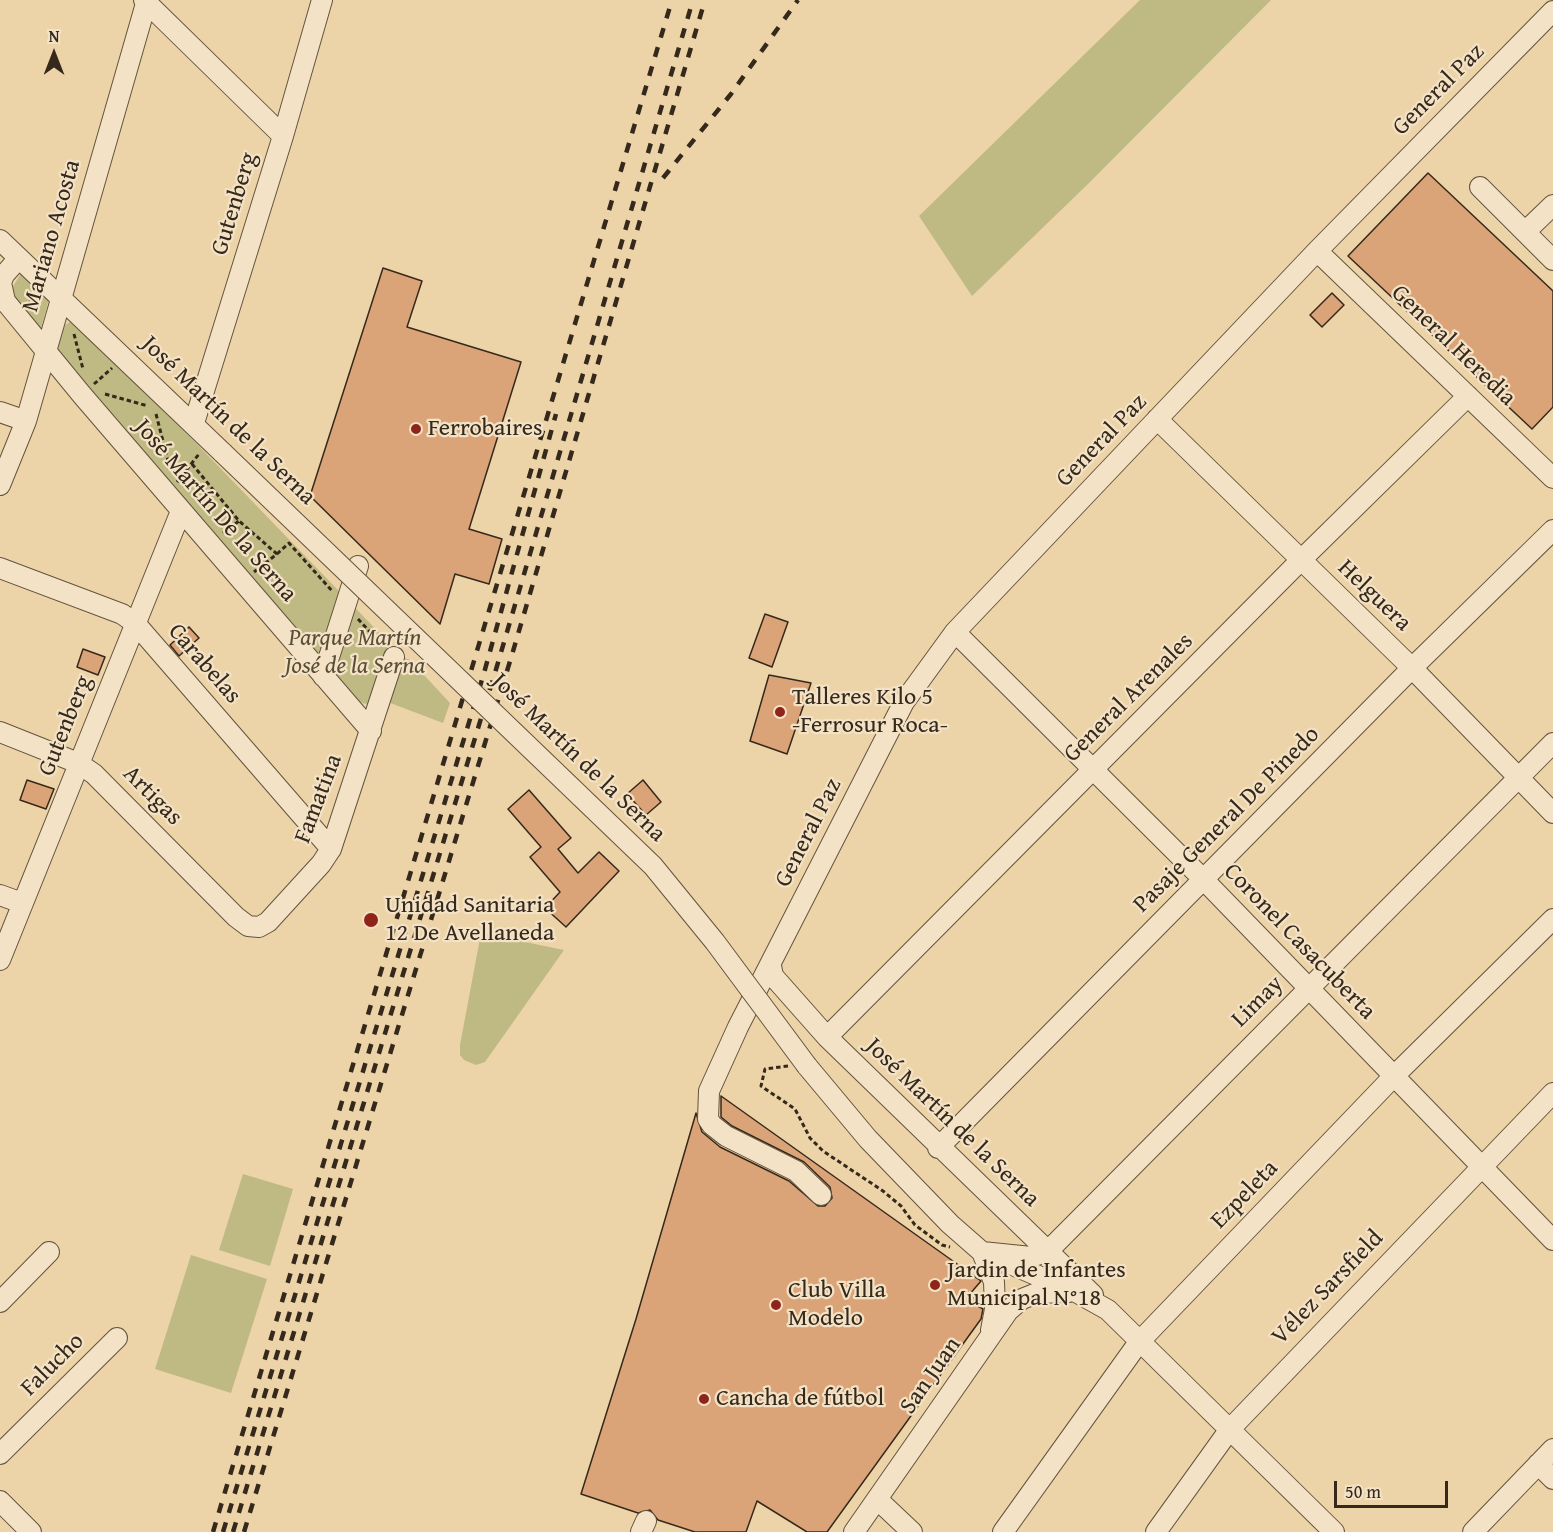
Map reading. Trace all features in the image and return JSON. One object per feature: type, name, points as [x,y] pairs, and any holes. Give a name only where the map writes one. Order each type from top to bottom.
[{"type":"street","name":"Gutenberg","points":[[194,423],[283,136],[322,0]]},
{"type":"street","points":[[146,1],[283,136]]},
{"type":"street","name":"Mariano Acosta","points":[[0,485],[26,421],[146,1]]},
{"type":"street","name":"General Paz","points":[[821,1195],[796,1171],[726,1136],[711,1125],[708,1119],[709,1091],[714,1074],[904,702],[955,632],[1317,251],[1553,11]]},
{"type":"street","points":[[1480,187],[1553,260]]},
{"type":"street","points":[[1525,232],[1553,204]]},
{"type":"street","name":"José Martín de la Serna","points":[[0,240],[194,423],[201,443],[653,866],[715,942],[807,1066],[868,1139],[916,1191],[982,1251],[1076,1292],[1108,1310]]},
{"type":"street","name":"General Heredia","points":[[1317,251],[1553,478]]},
{"type":"street","name":"José Martín De la Serna","points":[[19,258],[4,275],[2,292],[5,302],[45,351],[85,392],[181,511],[371,731]]},
{"type":"street","name":"General Arenales","points":[[827,1037],[1301,560],[1468,396]]},
{"type":"street","points":[[0,412],[26,421]]},
{"type":"street","name":"Helguera","points":[[1157,419],[1412,668],[1553,813]]},
{"type":"street","name":"Gutenberg","points":[[0,960],[181,511]]},
{"type":"street","name":"Pasaje General De Pinedo","points":[[938,1148],[1412,668],[1553,530]]},
{"type":"street","points":[[323,676],[358,566]]},
{"type":"street","name":"Carabelas","points":[[0,568],[122,614],[135,623],[331,849]]},
{"type":"street","name":"Coronel Casacuberta","points":[[955,632],[1204,880],[1553,1240]]},
{"type":"street","name":"Famatina","points":[[248,926],[259,927],[268,922],[321,864],[331,849],[394,657]]},
{"type":"street","name":"Artigas","points":[[0,732],[78,763],[94,774],[248,926]]},
{"type":"street","name":"Limay","points":[[1048,1251],[1553,743]]},
{"type":"street","points":[[0,895],[22,903]]},
{"type":"street","name":"Ezpeleta","points":[[1003,1532],[1139,1342],[1394,1077],[1553,919]]},
{"type":"street","name":"José Martín de la Serna","points":[[771,966],[773,976],[827,1037],[938,1148],[1048,1251],[1334,1532]]},
{"type":"street","name":"Vélez Sarsfield","points":[[1156,1532],[1230,1429],[1553,1092]]},
{"type":"street","points":[[982,1251],[1031,1257],[1048,1251]]},
{"type":"street","name":"San Juan","points":[[982,1251],[990,1267],[995,1297],[989,1337]]},
{"type":"street","points":[[0,1302],[49,1252]]},
{"type":"street","name":"San Juan","points":[[854,1532],[1008,1311],[1022,1299],[1043,1293],[1076,1292]]},
{"type":"street","name":"Falucho","points":[[0,1454],[117,1338]]},
{"type":"street","points":[[1473,1532],[1553,1449]]},
{"type":"street","points":[[1538,1464],[1553,1479]]},
{"type":"street","points":[[878,1499],[912,1532]]},
{"type":"street","points":[[0,1501],[31,1532]]},
{"type":"path","points":[[81,335],[73,327],[85,392]]},
{"type":"path","points":[[85,392],[113,367],[121,375]]},
{"type":"path","points":[[85,392],[154,408]]},
{"type":"path","points":[[146,400],[162,416]]},
{"type":"path","points":[[154,408],[174,486],[200,453],[201,443]]},
{"type":"path","points":[[192,464],[238,521],[277,554],[242,582]]},
{"type":"path","points":[[765,1069],[761,1086],[795,1109],[810,1138],[823,1151],[883,1191],[901,1206],[915,1225],[942,1245],[951,1247]]},
{"type":"green space","points":[[1140,0],[1271,0],[1088,184],[972,296],[919,216]]},
{"type":"green space","points":[[22,272],[49,299],[40,331],[13,296],[12,288]]},
{"type":"green space","name":"Parque Martín José de la Serna","points":[[70,322],[76,323],[195,442],[390,644],[371,702],[366,704],[356,701],[55,353],[65,325]]},
{"type":"green space","points":[[401,659],[410,660],[450,703],[443,723],[385,701]]},
{"type":"green space","points":[[481,933],[564,950],[485,1062],[476,1065],[464,1060],[460,1055],[460,1045]]},
{"type":"green space","points":[[243,1174],[293,1189],[270,1266],[219,1250]]},
{"type":"green space","points":[[191,1255],[267,1279],[231,1393],[155,1369]]},
{"type":"building","points":[[1428,173],[1553,291],[1553,407],[1532,429],[1348,256]]},
{"type":"building","name":"Ferrobaires","points":[[383,268],[422,281],[407,327],[521,362],[469,529],[502,539],[489,584],[455,574],[440,624],[310,496]]},
{"type":"building","points":[[1332,293],[1344,305],[1322,327],[1310,315]]},
{"type":"building","name":"Talleres Kilo 5 -Ferrosur Roca-","points":[[765,614],[788,622],[772,667],[749,658]]},
{"type":"building","points":[[189,627],[199,638],[179,656],[170,645]]},
{"type":"building","points":[[83,649],[105,657],[98,675],[77,667]]},
{"type":"building","name":"Talleres Kilo 5 -Ferrosur Roca-","points":[[769,675],[811,683],[787,754],[750,741]]},
{"type":"building","points":[[27,780],[54,789],[46,809],[20,800]]},
{"type":"building","points":[[643,780],[661,802],[646,815],[627,794]]},
{"type":"building","points":[[529,790],[571,838],[558,849],[578,873],[599,852],[619,871],[566,927],[545,908],[560,892],[530,857],[541,847],[508,809]]},
{"type":"building","name":"Club Villa Modelo","points":[[721,1096],[981,1281],[969,1295],[975,1299],[973,1303],[983,1309],[981,1319],[827,1532],[807,1532],[757,1501],[746,1532],[695,1532],[658,1520],[650,1510],[638,1513],[581,1494],[636,1319],[696,1113],[702,1132],[720,1147],[789,1181],[818,1206],[825,1206],[832,1198],[830,1187],[804,1162],[732,1126],[721,1117]]},
{"type":"railway","points":[[213,1532],[672,0]]},
{"type":"railway","points":[[233,1532],[497,666],[693,0]]},
{"type":"railway","points":[[244,1532],[511,658],[705,0]]},
{"type":"railway","points":[[663,178],[731,94],[798,0]]},
{"type":"railway","points":[[223,1532],[484,673],[556,414]]},
{"type":"place","name":"Ferrobaires","points":[[416,429]]},
{"type":"place","name":"Talleres Kilo 5 -Ferrosur Roca-","points":[[780,712]]},
{"type":"place","name":"Unidad Sanitaria 12 De Avellaneda","points":[[371,920]]},
{"type":"place","name":"Jardin de Infantes Municipal N°18","points":[[935,1285]]},
{"type":"place","name":"Club Villa Modelo","points":[[776,1305]]},
{"type":"place","name":"Cancha de fútbol","points":[[704,1399]]}]
